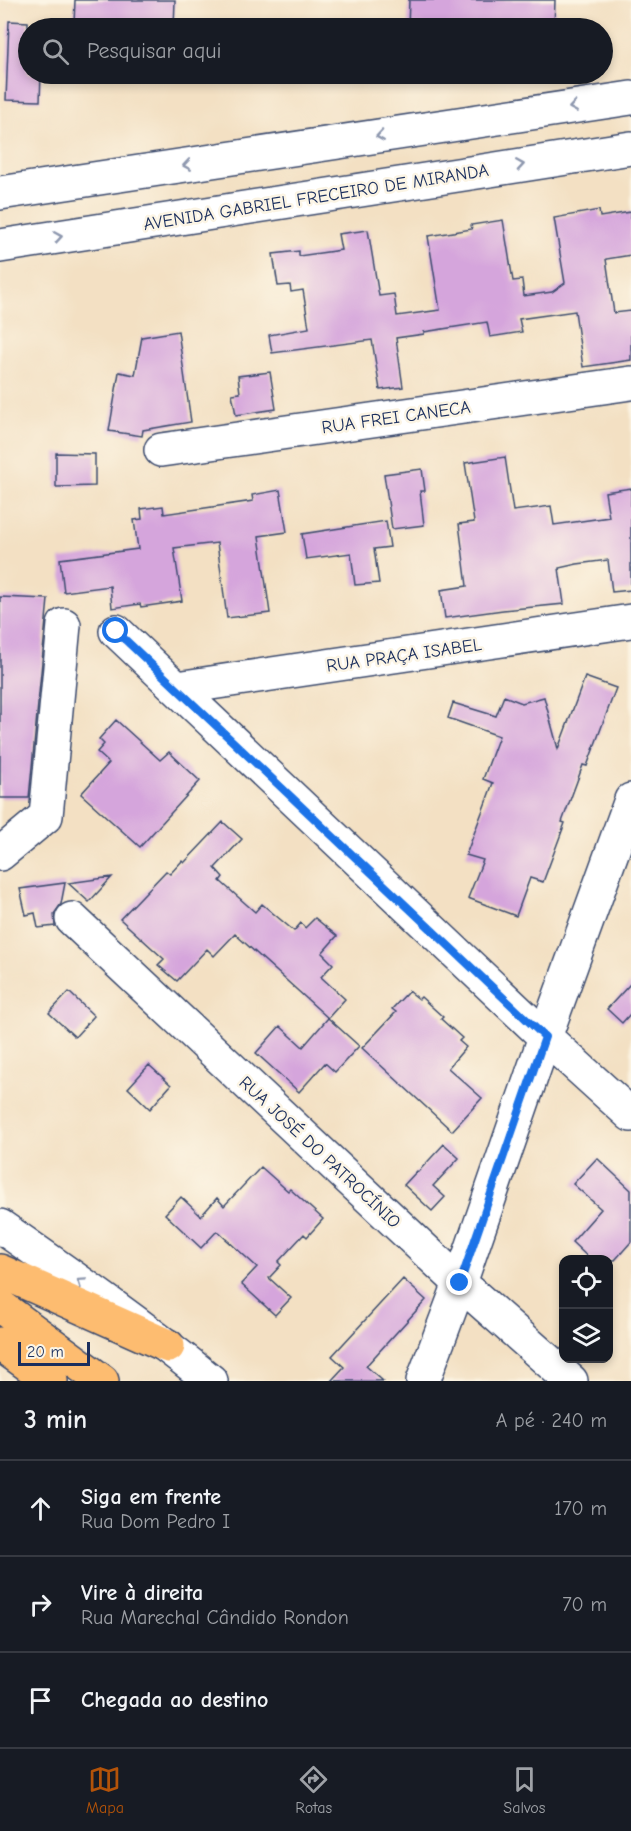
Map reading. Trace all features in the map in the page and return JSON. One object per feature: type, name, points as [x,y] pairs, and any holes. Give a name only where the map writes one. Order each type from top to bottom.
[{"type":"highway","points":[[0,1271],[168,1346]]},
{"type":"highway","points":[[0,1306],[102,1381]]},
{"type":"highway","points":[[1,1346],[51,1381]]},
{"type":"street","points":[[0,193],[631,98]]},
{"type":"street","name":"AVENIDA GABRIEL FRECEIRO DE MIRANDA","points":[[0,246],[631,148]]},
{"type":"street","name":"RUA FREI CANECA","points":[[161,450],[631,383]]},
{"type":"street","name":"RUA PRAÇA ISABEL","points":[[177,688],[631,621]]},
{"type":"street","points":[[0,854],[46,816],[64,625]]},
{"type":"street","points":[[116,631],[631,1116]]},
{"type":"street","points":[[423,1381],[460,1283],[545,1037],[629,816]]},
{"type":"street","name":"RUA JOSÉ DO PATROCÍNIO","points":[[72,919],[460,1283],[571,1381]]},
{"type":"street","points":[[0,1226],[93,1290],[211,1381]]},
{"type":"building","points":[[75,0],[175,0],[174,18],[74,18]]},
{"type":"building","points":[[409,0],[555,0],[554,18],[408,18]]},
{"type":"building","points":[[9,21],[18,21],[18,84],[41,84],[40,101],[6,100]]},
{"type":"building","points":[[599,210],[600,217],[631,212],[631,255],[606,259],[614,313],[631,311],[631,360],[583,367],[575,311],[519,319],[522,332],[490,337],[487,322],[396,338],[403,387],[380,390],[372,340],[272,353],[269,335],[309,328],[303,290],[291,292],[290,285],[278,286],[273,254],[299,251],[299,256],[341,250],[338,234],[368,230],[379,296],[394,294],[397,316],[440,310],[428,236],[472,229],[471,225],[503,220],[513,281],[522,280],[524,296],[552,292],[565,283],[554,218]]},
{"type":"building","points":[[178,331],[191,422],[143,430],[142,436],[109,431],[119,372],[135,375],[142,337]]},
{"type":"building","points":[[270,372],[276,409],[236,415],[232,394],[240,393],[238,376]]},
{"type":"building","points":[[56,453],[95,454],[95,486],[56,487]]},
{"type":"building","points":[[505,457],[513,511],[551,506],[554,525],[609,517],[605,492],[631,488],[631,590],[612,592],[608,560],[577,564],[559,568],[564,604],[445,618],[441,590],[467,586],[459,524],[474,522],[465,463]]},
{"type":"building","points":[[422,469],[425,491],[420,491],[424,525],[392,529],[384,474]]},
{"type":"building","points":[[280,490],[287,532],[259,536],[270,613],[227,618],[217,543],[174,548],[182,601],[141,607],[140,604],[112,608],[110,586],[64,592],[60,559],[138,549],[134,520],[142,519],[141,509],[163,506],[164,514],[253,501],[252,495]]},
{"type":"building","points":[[386,521],[390,547],[374,549],[379,583],[355,585],[351,553],[306,559],[302,534]]},
{"type":"building","points":[[0,597],[48,599],[29,798],[0,798]]},
{"type":"building","points":[[585,677],[616,688],[587,766],[583,765],[543,882],[530,878],[516,916],[468,898],[483,860],[466,855],[493,783],[483,779],[499,736],[448,718],[453,703],[496,716],[504,696],[522,703],[544,697],[558,749]]},
{"type":"building","points":[[116,720],[160,760],[169,752],[200,781],[140,847],[81,794],[109,763],[97,752],[104,744],[99,739]]},
{"type":"building","points":[[223,822],[242,839],[215,868],[223,877],[220,881],[255,912],[262,904],[294,931],[301,923],[305,928],[315,918],[337,936],[322,953],[333,964],[321,977],[345,999],[328,1018],[235,934],[214,956],[207,949],[177,981],[158,965],[164,959],[120,919],[166,871],[170,874],[182,861],[184,863]]},
{"type":"building","points":[[112,877],[89,902],[68,883]]},
{"type":"building","points":[[65,883],[61,904],[54,914],[55,926],[38,928],[35,913],[26,915],[20,889]]},
{"type":"building","points":[[631,983],[631,1013],[622,1023],[607,1009]]},
{"type":"building","points":[[409,991],[419,999],[421,997],[462,1038],[459,1041],[466,1047],[448,1068],[482,1098],[452,1131],[362,1048],[396,1012],[392,1009]]},
{"type":"building","points":[[69,992],[94,1016],[75,1037],[49,1013]]},
{"type":"building","points":[[328,1018],[359,1046],[335,1072],[325,1063],[299,1092],[256,1053],[280,1026],[303,1047]]},
{"type":"building","points":[[149,1065],[171,1085],[150,1109],[128,1088]]},
{"type":"building","points":[[444,1144],[459,1158],[433,1186],[445,1197],[432,1211],[404,1185]]},
{"type":"building","points":[[597,1158],[631,1190],[631,1242],[615,1260],[613,1260],[613,1255],[586,1255],[572,1242],[601,1209],[573,1184]]},
{"type":"building","points":[[261,1167],[323,1219],[307,1237],[304,1234],[278,1262],[281,1265],[269,1278],[291,1298],[275,1315],[241,1284],[257,1267],[217,1231],[201,1248],[165,1214],[181,1197],[201,1216],[217,1198],[224,1206]]},
{"type":"building","points":[[403,1279],[426,1300],[366,1366],[383,1381],[331,1381],[344,1367],[332,1356]]},
{"type":"route","points":[[116,631],[545,1037],[460,1283]]}]
